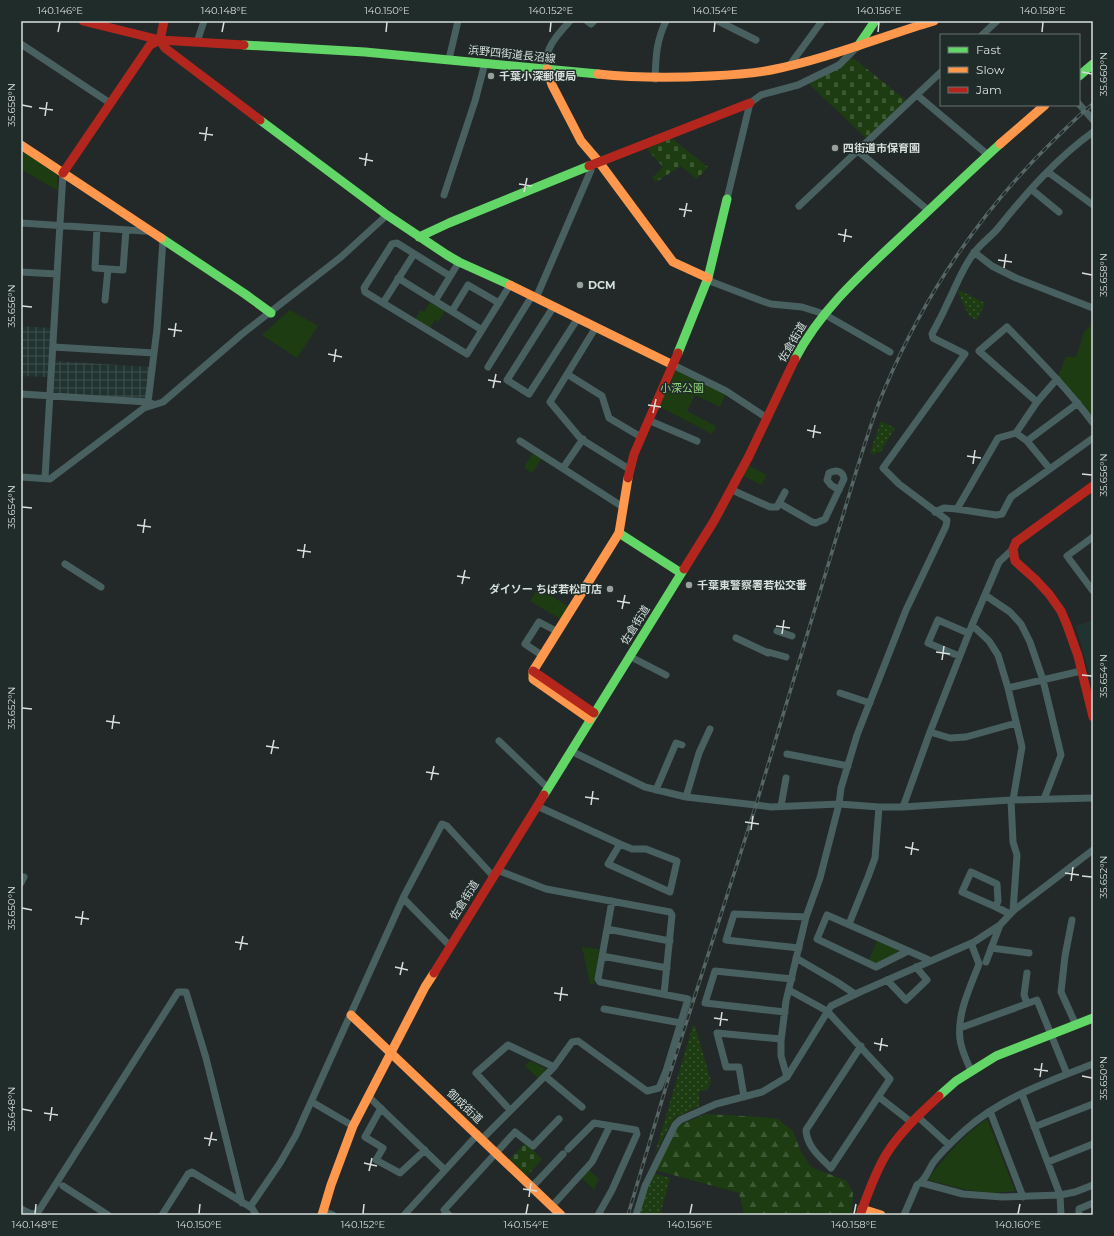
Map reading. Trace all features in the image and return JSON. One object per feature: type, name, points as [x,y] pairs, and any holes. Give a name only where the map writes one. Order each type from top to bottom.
[{"type":"street","name":"浜野四街道長沼線","points":[[83,21],[160,40],[365,52],[655,79],[762,72],[789,66],[858,46],[934,21]]},
{"type":"street","points":[[164,21],[160,40],[165,48],[174,56],[387,215],[419,237],[458,262],[554,306],[672,365],[726,390],[766,418]]},
{"type":"street","points":[[197,42],[204,21]]},
{"type":"street","points":[[449,59],[458,21]]},
{"type":"street","points":[[570,21],[560,32],[547,52],[546,64],[552,86],[577,136],[589,153],[599,162],[673,262],[707,279],[762,301],[771,304],[802,307],[824,314],[890,352]]},
{"type":"street","points":[[587,21],[591,24],[594,21]]},
{"type":"street","points":[[655,79],[656,48],[659,35],[666,21]]},
{"type":"street","points":[[718,21],[756,40]]},
{"type":"street","points":[[789,66],[822,21]]},
{"type":"street","points":[[419,237],[448,223],[750,102],[761,95],[798,85],[839,65],[858,46],[875,21]]},
{"type":"street","points":[[983,34],[997,21]]},
{"type":"street","points":[[45,478],[63,173],[150,45],[160,40]]},
{"type":"street","points":[[21,44],[110,103]]},
{"type":"street","points":[[444,195],[475,101],[485,63]]},
{"type":"street","points":[[1080,75],[1093,64]]},
{"type":"street","points":[[798,206],[940,73]]},
{"type":"street","points":[[917,95],[988,155]]},
{"type":"street","points":[[592,716],[533,679],[533,671],[619,532],[629,469],[707,279],[750,102]]},
{"type":"street","points":[[1080,105],[1093,120]]},
{"type":"street","name":"佐倉街道","points":[[322,1213],[340,1158],[353,1126],[425,987],[732,490],[802,346],[824,314],[859,276],[988,155],[1044,106]]},
{"type":"street","points":[[787,1077],[781,1056],[781,1038],[789,990],[806,917],[820,878],[839,804],[841,788],[857,736],[906,610],[946,526],[947,520],[899,484],[883,468],[965,354],[933,338],[932,334],[961,274],[974,252],[998,228],[1031,189],[1079,142],[1093,132]]},
{"type":"street","points":[[21,145],[150,230],[271,313]]},
{"type":"street","points":[[858,151],[928,211]]},
{"type":"street","points":[[488,367],[534,297],[591,170],[589,166]]},
{"type":"street","points":[[1048,172],[1093,205]]},
{"type":"street","points":[[1031,189],[1059,212]]},
{"type":"street","points":[[21,394],[50,395],[152,404],[163,402],[242,334],[271,313],[341,257],[387,215]]},
{"type":"street","points":[[21,223],[126,230],[150,230]]},
{"type":"street","points":[[97,228],[95,268],[108,269],[123,270],[126,230]]},
{"type":"street","points":[[152,404],[154,352],[163,239]]},
{"type":"street","points":[[450,276],[397,243],[392,244],[364,288],[365,292],[467,354],[510,285]]},
{"type":"street","points":[[974,252],[992,266],[1016,278],[1093,308]]},
{"type":"street","points":[[383,303],[414,254]]},
{"type":"street","points":[[435,301],[458,262]]},
{"type":"street","points":[[105,300],[108,269]]},
{"type":"street","points":[[21,272],[58,274]]},
{"type":"street","points":[[398,278],[482,330]]},
{"type":"street","points":[[452,311],[468,284],[499,303]]},
{"type":"street","points":[[554,306],[507,380],[529,394],[578,318]]},
{"type":"street","points":[[1037,402],[980,351],[1006,326],[1057,379],[1093,423]]},
{"type":"street","points":[[596,327],[550,402],[583,439],[629,469]]},
{"type":"street","points":[[53,347],[154,352]]},
{"type":"street","points":[[567,374],[602,396],[609,418],[641,437]]},
{"type":"street","points":[[957,509],[998,438],[1016,433],[1037,402],[1057,379]]},
{"type":"street","points":[[1028,442],[1078,403]]},
{"type":"street","points":[[21,477],[50,479],[144,408],[152,404]]},
{"type":"street","points":[[648,420],[697,441]]},
{"type":"street","points":[[1016,433],[1028,442],[1050,469]]},
{"type":"street","points":[[935,512],[944,508],[996,515],[1002,514],[1012,497],[1093,438]]},
{"type":"street","points":[[563,468],[583,439]]},
{"type":"street","points":[[520,441],[623,507]]},
{"type":"street","points":[[903,807],[959,656],[999,562],[1013,549],[1016,542],[1093,486]]},
{"type":"street","points":[[732,490],[770,507],[777,507],[785,492]]},
{"type":"street","points":[[779,503],[816,523],[825,519],[839,490]]},
{"type":"street","points":[[619,532],[681,573]]},
{"type":"street","points":[[1093,537],[1067,556],[1093,591]]},
{"type":"street","points":[[1013,549],[1015,560],[1053,599],[1068,624],[1093,717]]},
{"type":"street","points":[[65,564],[101,587]]},
{"type":"street","points":[[985,595],[1010,612],[1021,624],[1030,642],[1043,680],[1061,755],[1044,799]]},
{"type":"street","points":[[959,656],[928,643],[938,620],[968,634]]},
{"type":"street","points":[[543,656],[525,644],[539,622],[558,632]]},
{"type":"street","points":[[972,625],[989,641],[998,655],[1008,688],[1022,747],[1022,757],[1012,800],[1013,842],[1017,855],[1012,912]]},
{"type":"street","points":[[777,632],[792,636]]},
{"type":"street","points":[[736,638],[768,652],[786,657]]},
{"type":"street","points":[[629,656],[666,675]]},
{"type":"street","points":[[1008,688],[1081,671]]},
{"type":"street","points":[[840,693],[870,703]]},
{"type":"street","points":[[930,732],[950,738],[966,737],[1016,723]]},
{"type":"street","points":[[686,797],[700,753],[710,729]]},
{"type":"street","points":[[499,741],[548,788]]},
{"type":"street","points":[[656,790],[676,743],[682,745]]},
{"type":"street","points":[[571,751],[640,784],[656,790],[686,797],[756,805],[781,806],[839,804],[903,807],[1012,800],[1093,798]]},
{"type":"street","points":[[787,754],[848,766]]},
{"type":"street","points":[[781,806],[786,778]]},
{"type":"street","points":[[537,806],[632,849],[646,848],[677,861],[670,892],[608,864],[620,844]]},
{"type":"street","points":[[849,924],[875,858],[879,807]]},
{"type":"street","points":[[250,1207],[284,1158],[296,1135],[403,898],[442,824],[447,826],[495,873],[546,889],[670,912],[672,915],[664,994]]},
{"type":"street","points":[[636,1215],[645,1186],[675,1125],[680,1120],[716,1104],[762,1092],[787,1077],[831,1006],[854,994],[971,943],[1000,925],[1012,912],[1093,850]]},
{"type":"street","points":[[996,907],[998,901],[997,884],[971,872],[962,892],[996,907],[1012,912]]},
{"type":"street","points":[[403,898],[450,946]]},
{"type":"street","points":[[407,1215],[405,1214],[445,1170],[554,1067],[572,1042],[578,1042],[647,1091],[659,1088],[666,1071],[688,999],[600,982],[598,979],[612,901]]},
{"type":"street","points":[[798,948],[726,940],[734,914],[806,917]]},
{"type":"street","points":[[908,951],[876,967],[817,939],[827,915],[930,960]]},
{"type":"street","points":[[1072,920],[1065,956],[1061,992],[1076,1025]]},
{"type":"street","points":[[986,962],[1000,925]]},
{"type":"street","points":[[607,929],[670,940]]},
{"type":"street","points":[[971,943],[979,964],[963,1007],[960,1028],[960,1040],[971,1071]]},
{"type":"street","points":[[992,948],[1029,953]]},
{"type":"street","points":[[602,956],[667,968]]},
{"type":"street","points":[[796,958],[838,982],[854,994]]},
{"type":"street","points":[[887,980],[906,1000],[927,980],[916,967]]},
{"type":"street","points":[[785,1012],[705,1003],[715,971],[792,979]]},
{"type":"street","points":[[1027,973],[1024,995],[1027,1003]]},
{"type":"street","points":[[789,990],[827,1011],[861,1046],[890,1079],[832,1168],[813,1150],[806,1136],[806,1130],[861,1046]]},
{"type":"street","points":[[21,1209],[31,1214],[38,1212],[178,992],[186,992],[204,1051],[242,1202]]},
{"type":"street","points":[[960,1028],[1037,1000],[1067,1074]]},
{"type":"street","points":[[604,1009],[681,1023]]},
{"type":"street","name":"御成街道","points":[[351,1015],[480,1136],[561,1215]]},
{"type":"street","points":[[882,1215],[861,1212],[873,1181],[887,1153],[914,1119],[938,1096],[956,1081],[996,1056],[1093,1018]]},
{"type":"street","points":[[744,1097],[739,1067],[726,1067],[717,1033],[781,1038]]},
{"type":"street","points":[[510,1110],[476,1073],[508,1045],[554,1067]]},
{"type":"street","points":[[904,1215],[917,1185],[922,1183],[934,1163],[949,1145],[966,1129],[998,1106],[1067,1074],[1093,1064]]},
{"type":"street","points":[[545,1076],[581,1104]]},
{"type":"street","points":[[1022,1094],[1060,1195],[1061,1215]]},
{"type":"street","points":[[368,1096],[445,1170]]},
{"type":"street","points":[[879,1097],[914,1119],[949,1145]]},
{"type":"street","points":[[312,1102],[353,1126]]},
{"type":"street","points":[[1034,1127],[1093,1104]]},
{"type":"street","points":[[381,1108],[365,1137],[383,1148],[376,1160],[400,1173],[424,1150]]},
{"type":"street","points":[[990,1111],[1023,1197]]},
{"type":"street","points":[[449,1215],[444,1210],[515,1132],[533,1146],[557,1123]]},
{"type":"street","points":[[532,1187],[594,1123],[636,1130],[637,1134],[612,1190],[598,1215]]},
{"type":"street","points":[[552,1206],[592,1162],[610,1126]]},
{"type":"street","points":[[1048,1162],[1093,1144]]},
{"type":"street","points":[[162,1215],[188,1174],[192,1172],[250,1207],[256,1215]]},
{"type":"street","points":[[922,1183],[963,1194],[987,1197],[1060,1195],[1075,1192],[1093,1185]]},
{"type":"street","points":[[64,1186],[108,1215]]},
{"type":"street","points":[[1079,1215],[1079,1208],[1093,1203]]},
{"type":"street","points":[[322,1213],[333,1215]]},
{"type":"shaded area","points":[[21,326],[51,328],[48,377],[21,376]]},
{"type":"shaded area","points":[[55,361],[150,367],[147,399],[54,393]]},
{"type":"shaded area","points":[[1093,620],[1093,688],[1076,626]]},
{"type":"green space","points":[[853,58],[907,101],[867,139],[809,84]]},
{"type":"green space","points":[[671,138],[708,167],[697,179],[681,166],[656,182],[652,178],[663,167],[647,149]]},
{"type":"green space","points":[[21,149],[57,175],[58,191],[21,169]]},
{"type":"green space","points":[[959,290],[985,303],[977,320],[969,316],[958,292]]},
{"type":"green space","points":[[430,302],[445,311],[438,322],[435,320],[429,329],[415,320],[420,310],[424,312]]},
{"type":"green space","points":[[290,310],[318,326],[297,358],[262,335]]},
{"type":"green space","points":[[1093,324],[1093,414],[1089,417],[1057,379],[1066,357],[1076,357],[1084,332]]},
{"type":"green space","name":"小深公園","points":[[675,368],[726,394],[720,407],[695,395],[687,411],[716,426],[712,434],[658,406]]},
{"type":"green space","points":[[881,421],[895,428],[880,453],[877,452],[874,455],[870,453]]},
{"type":"green space","points":[[533,453],[542,458],[532,473],[524,467]]},
{"type":"green space","points":[[747,465],[767,475],[761,485],[742,475]]},
{"type":"green space","points":[[538,588],[568,606],[560,619],[530,601]]},
{"type":"green space","points":[[877,941],[898,950],[897,955],[877,964],[868,962]]},
{"type":"green space","points":[[582,947],[599,949],[594,984],[590,984]]},
{"type":"green space","points":[[693,1025],[695,1026],[711,1081],[708,1089],[699,1092],[699,1106],[676,1117],[669,1126],[654,1156]]},
{"type":"green space","points":[[530,1061],[545,1068],[545,1072],[538,1078],[525,1066]]},
{"type":"green space","points":[[706,1114],[778,1119],[793,1131],[801,1152],[811,1167],[847,1181],[853,1193],[851,1215],[744,1215],[739,1193],[655,1170],[677,1126]]},
{"type":"green space","points":[[987,1119],[1015,1191],[992,1193],[967,1190],[928,1180],[954,1147]]},
{"type":"green space","points":[[525,1143],[542,1159],[527,1176],[510,1159]]},
{"type":"green space","points":[[588,1169],[599,1179],[594,1190],[581,1177]]},
{"type":"green space","points":[[653,1173],[670,1178],[660,1215],[638,1215],[646,1188]]},
{"type":"railway","points":[[628,1215],[668,1080],[756,805],[869,430],[881,398],[900,354],[936,288],[978,226],[1027,168],[1068,126],[1093,104]]},
{"type":"traffic: fast","points":[[858,46],[875,21]]},
{"type":"traffic: fast","points":[[244,45],[365,52],[598,74]]},
{"type":"traffic: fast","points":[[1080,75],[1093,64]]},
{"type":"traffic: fast","points":[[260,120],[387,215],[447,255],[510,285]]},
{"type":"traffic: fast","points":[[795,359],[818,322],[846,290],[1000,144]]},
{"type":"traffic: fast","points":[[419,237],[449,223],[589,166]]},
{"type":"traffic: fast","points":[[678,353],[708,278],[727,199]]},
{"type":"traffic: fast","points":[[161,238],[271,313]]},
{"type":"traffic: fast","points":[[619,533],[681,573]]},
{"type":"traffic: fast","points":[[544,795],[684,569]]},
{"type":"traffic: fast","points":[[939,1096],[956,1081],[996,1056],[1093,1018]]},
{"type":"traffic: slow","points":[[598,74],[640,77],[682,77],[733,75],[763,71],[812,60],[934,21]]},
{"type":"traffic: slow","points":[[547,69],[552,85],[581,141],[599,162],[673,262],[708,278]]},
{"type":"traffic: slow","points":[[1000,144],[1044,106]]},
{"type":"traffic: slow","points":[[21,145],[161,238]]},
{"type":"traffic: slow","points":[[510,285],[673,365]]},
{"type":"traffic: slow","points":[[590,719],[533,679],[533,671],[619,533],[628,478]]},
{"type":"traffic: slow","points":[[322,1215],[331,1185],[353,1126],[425,987],[434,973]]},
{"type":"traffic: slow","points":[[351,1015],[561,1215]]},
{"type":"traffic: slow","points":[[862,1209],[881,1215]]},
{"type":"traffic: jam","points":[[83,21],[160,40],[244,45]]},
{"type":"traffic: jam","points":[[164,21],[160,40],[165,48],[260,120]]},
{"type":"traffic: jam","points":[[63,173],[150,45],[160,40]]},
{"type":"traffic: jam","points":[[589,166],[750,103]]},
{"type":"traffic: jam","points":[[628,478],[634,454],[678,353]]},
{"type":"traffic: jam","points":[[684,569],[714,521],[749,456],[795,359]]},
{"type":"traffic: jam","points":[[1093,486],[1016,542],[1013,549],[1015,561],[1049,594],[1061,611],[1078,656],[1093,717]]},
{"type":"traffic: jam","points":[[533,671],[594,713]]},
{"type":"traffic: jam","points":[[434,973],[544,795]]},
{"type":"traffic: jam","points":[[860,1215],[875,1175],[892,1145],[918,1116],[939,1096]]},
{"type":"place","name":"千葉小深郵便局","points":[[491,76]]},
{"type":"place","name":"四街道市保育園","points":[[835,148]]},
{"type":"place","name":"DCM","points":[[580,285]]},
{"type":"place","name":"千葉東警察署若松交番","points":[[689,585]]},
{"type":"place","name":"ダイソー ちば若松町店","points":[[610,589]]}]
